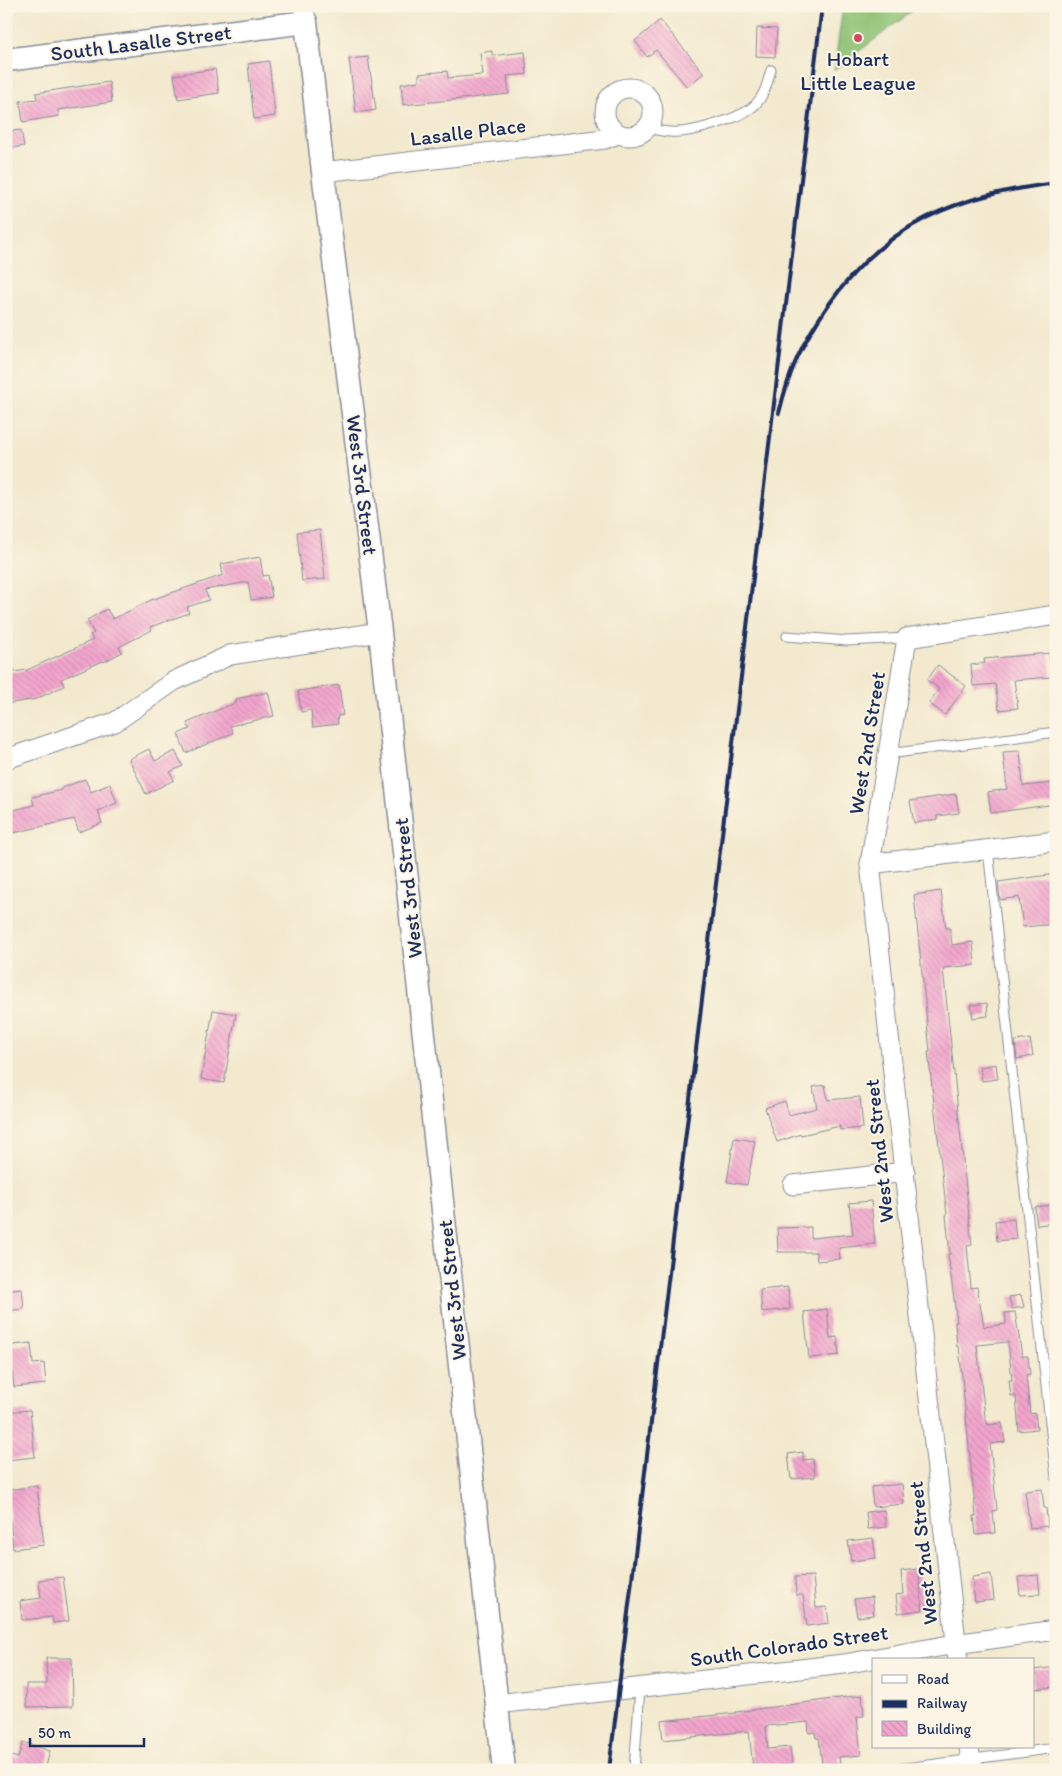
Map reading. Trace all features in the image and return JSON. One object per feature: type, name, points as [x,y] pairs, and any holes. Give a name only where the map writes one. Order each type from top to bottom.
[{"type":"street","name":"South Lasalle Street","points":[[6,60],[305,14]]},
{"type":"street","name":"West 3rd Street","points":[[305,14],[380,632],[504,1770]]},
{"type":"street","points":[[618,134],[611,129],[604,114],[608,98],[622,88],[638,89],[650,99],[653,114],[647,128]]},
{"type":"street","name":"Lasalle Place","points":[[323,172],[606,138],[618,134],[633,136],[647,128]]},
{"type":"street","points":[[906,638],[1056,615]]},
{"type":"street","points":[[6,759],[115,722],[174,681],[230,656],[380,632]]},
{"type":"street","name":"West 2nd Street","points":[[906,638],[870,864],[956,1652]]},
{"type":"street","points":[[870,864],[1056,841]]},
{"type":"street","points":[[793,1185],[905,1172]]},
{"type":"street","name":"South Colorado Street","points":[[900,1658],[956,1652],[1056,1630]]},
{"type":"street","name":"South Colorado Street","points":[[497,1704],[872,1661]]},
{"type":"lane","points":[[647,128],[671,132],[695,129],[740,115],[755,105],[765,91],[771,70]]},
{"type":"lane","points":[[787,636],[847,641],[906,638]]},
{"type":"lane","points":[[888,754],[1056,732]]},
{"type":"lane","points":[[988,849],[1056,1478]]},
{"type":"lane","points":[[634,1770],[640,1688]]},
{"type":"lane","points":[[891,1770],[1056,1748]]},
{"type":"green space","name":"Hobart Little League","points":[[843,6],[919,6],[834,70]]},
{"type":"building","points":[[660,20],[704,73],[687,87],[656,50],[647,57],[635,41]]},
{"type":"building","points":[[757,28],[777,29],[775,57],[756,56]]},
{"type":"building","points":[[492,51],[492,56],[525,52],[527,74],[507,76],[509,94],[403,105],[401,84],[419,81],[419,74],[447,71],[448,78],[483,75],[480,53]]},
{"type":"building","points":[[368,57],[376,110],[356,113],[349,59]]},
{"type":"building","points":[[269,61],[275,116],[254,119],[248,64]]},
{"type":"building","points":[[215,69],[219,93],[178,99],[174,75]]},
{"type":"building","points":[[109,82],[112,102],[58,110],[59,116],[23,122],[20,101],[37,99],[36,93]]},
{"type":"building","points":[[21,130],[24,146],[12,148],[10,131]]},
{"type":"building","points":[[320,530],[325,579],[302,581],[297,532]]},
{"type":"building","points":[[260,557],[263,576],[268,575],[272,597],[251,600],[248,582],[205,590],[209,600],[187,607],[189,613],[150,627],[152,630],[119,647],[122,652],[104,662],[61,679],[64,686],[36,699],[6,704],[6,673],[27,670],[93,640],[90,635],[94,633],[87,620],[107,609],[113,619],[151,600],[223,575],[221,564]]},
{"type":"building","points":[[1049,653],[1051,677],[1014,680],[1018,708],[999,710],[995,684],[973,686],[971,665],[985,663],[984,659]]},
{"type":"building","points":[[938,665],[966,686],[945,715],[929,703],[939,689],[927,680]]},
{"type":"building","points":[[339,685],[343,715],[337,716],[338,724],[313,727],[311,710],[301,712],[298,691]]},
{"type":"building","points":[[268,692],[274,716],[230,726],[233,733],[186,753],[178,734],[190,729],[187,723],[237,702],[236,699]]},
{"type":"building","points":[[149,749],[155,761],[175,751],[183,766],[170,772],[174,780],[146,794],[129,759]]},
{"type":"building","points":[[1020,751],[1023,786],[1056,783],[1056,804],[991,813],[988,792],[1007,789],[1003,752]]},
{"type":"building","points":[[85,779],[91,792],[110,784],[117,803],[98,811],[102,823],[79,832],[74,819],[9,834],[6,812],[34,805],[32,797],[62,790],[62,788]]},
{"type":"building","points":[[956,794],[959,813],[937,816],[937,820],[914,823],[910,801]]},
{"type":"building","points":[[1056,874],[1056,924],[1023,927],[1019,897],[1000,900],[998,882]]},
{"type":"building","points":[[941,891],[946,928],[950,928],[952,945],[973,942],[975,965],[943,968],[972,1245],[967,1246],[971,1288],[977,1287],[984,1327],[1006,1324],[1005,1313],[1015,1312],[1022,1356],[1028,1356],[1030,1374],[1026,1375],[1030,1414],[1035,1413],[1037,1429],[1019,1431],[1016,1396],[1011,1396],[1009,1380],[1012,1380],[1008,1342],[977,1345],[985,1417],[988,1425],[1002,1423],[1005,1442],[990,1444],[997,1510],[993,1511],[995,1533],[976,1535],[974,1516],[976,1516],[959,1347],[957,1347],[955,1322],[957,1322],[948,1254],[950,1254],[947,1215],[928,1052],[930,1052],[914,895]]},
{"type":"building","points":[[987,1003],[988,1016],[973,1018],[971,1005]]},
{"type":"building","points":[[213,1010],[236,1014],[224,1083],[201,1079]]},
{"type":"building","points":[[1030,1039],[1033,1056],[1017,1059],[1015,1041]]},
{"type":"building","points":[[996,1064],[998,1079],[982,1081],[980,1067]]},
{"type":"building","points":[[825,1085],[828,1100],[860,1097],[863,1128],[840,1130],[840,1126],[801,1134],[777,1142],[765,1108],[785,1101],[789,1115],[817,1108],[813,1087]]},
{"type":"building","points":[[734,1138],[755,1141],[747,1185],[727,1182]]},
{"type":"building","points":[[871,1201],[875,1244],[839,1248],[840,1259],[817,1261],[816,1252],[778,1252],[777,1228],[811,1227],[811,1238],[853,1234],[849,1203]]},
{"type":"building","points":[[1053,1205],[1055,1223],[1037,1225],[1035,1207]]},
{"type":"building","points":[[1014,1219],[1016,1239],[997,1241],[995,1221]]},
{"type":"building","points":[[788,1287],[790,1309],[762,1312],[760,1290]]},
{"type":"building","points":[[22,1289],[24,1309],[6,1311],[6,1291]]},
{"type":"building","points":[[1021,1295],[1024,1307],[1012,1309],[1009,1297]]},
{"type":"building","points":[[827,1309],[830,1338],[837,1337],[839,1355],[809,1358],[804,1312]]},
{"type":"building","points":[[31,1343],[33,1364],[44,1363],[46,1384],[14,1387],[11,1364],[6,1364],[6,1346]]},
{"type":"building","points":[[30,1410],[35,1457],[6,1460],[6,1412]]},
{"type":"building","points":[[803,1452],[803,1460],[813,1459],[815,1477],[791,1479],[788,1454]]},
{"type":"building","points":[[902,1484],[904,1504],[873,1507],[871,1487]]},
{"type":"building","points":[[37,1486],[44,1545],[13,1549],[7,1490]]},
{"type":"building","points":[[1042,1489],[1048,1526],[1030,1528],[1025,1491]]},
{"type":"building","points":[[884,1510],[886,1527],[868,1529],[866,1512]]},
{"type":"building","points":[[873,1538],[876,1558],[851,1561],[848,1541]]},
{"type":"building","points":[[918,1569],[923,1610],[898,1613],[896,1595],[903,1594],[901,1571]]},
{"type":"building","points":[[991,1574],[994,1600],[975,1602],[972,1577]]},
{"type":"building","points":[[1038,1575],[1040,1594],[1020,1595],[1018,1577]]},
{"type":"building","points":[[813,1576],[816,1608],[827,1607],[829,1623],[807,1626],[803,1595],[796,1595],[795,1577]]},
{"type":"building","points":[[63,1577],[69,1621],[53,1623],[52,1617],[22,1620],[20,1601],[41,1598],[39,1580]]},
{"type":"building","points":[[872,1597],[874,1615],[857,1617],[854,1599]]},
{"type":"building","points":[[46,1658],[72,1658],[73,1706],[27,1707],[26,1684],[47,1684]]},
{"type":"building","points":[[1056,1667],[1056,1687],[1034,1689],[1034,1670]]},
{"type":"building","points":[[862,1695],[864,1716],[857,1717],[861,1755],[839,1757],[840,1763],[822,1765],[819,1738],[816,1738],[815,1732],[809,1733],[808,1722],[766,1726],[768,1749],[790,1747],[792,1764],[768,1768],[753,1769],[749,1731],[663,1740],[661,1721],[736,1713]]},
{"type":"building","points":[[23,1742],[50,1751],[45,1770],[7,1770],[11,1756],[18,1758]]},
{"type":"railway","points":[[609,1770],[822,6]]},
{"type":"railway","points":[[779,413],[787,383],[797,357],[810,333],[827,307],[850,278],[874,253],[899,233],[955,205],[986,196],[1056,183]]},
{"type":"place","name":"Hobart Little League","points":[[858,38]]}]
